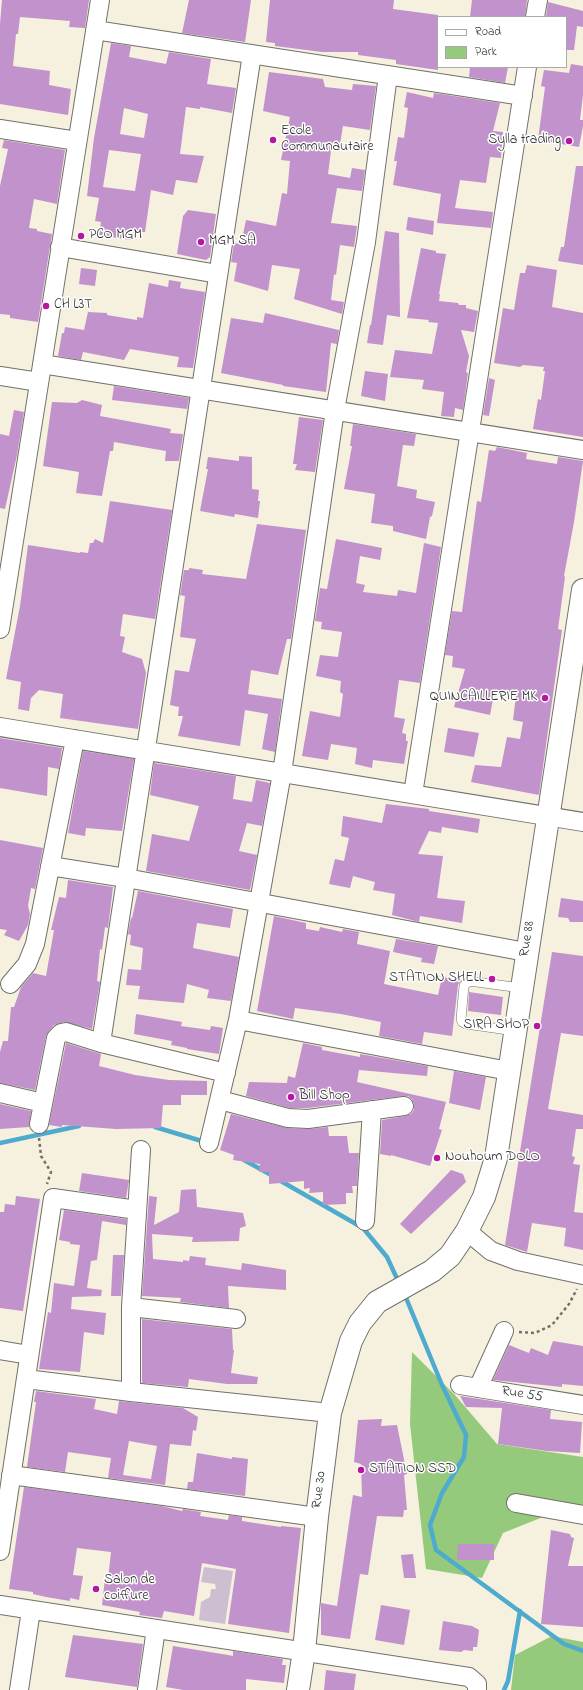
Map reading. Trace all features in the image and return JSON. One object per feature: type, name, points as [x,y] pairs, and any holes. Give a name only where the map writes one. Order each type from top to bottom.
[{"type":"main road","name":"Rue 88","points":[[378,1302],[432,1271],[450,1256],[467,1231],[484,1196],[496,1158],[526,952],[549,817],[583,590]]},
{"type":"main road","name":"Rue 30","points":[[298,1690],[304,1651],[317,1517],[330,1413],[351,1340],[360,1323],[378,1302]]},
{"type":"street","points":[[0,630],[100,0]]},
{"type":"street","points":[[535,16],[538,0]]},
{"type":"street","points":[[95,30],[523,96]]},
{"type":"street","points":[[101,1043],[252,54]]},
{"type":"street","points":[[413,794],[527,68]]},
{"type":"street","points":[[209,1143],[238,1020],[282,773],[335,410],[366,242],[388,75]]},
{"type":"street","points":[[0,129],[77,141]]},
{"type":"street","points":[[60,247],[218,274]]},
{"type":"street","points":[[42,364],[583,450]]},
{"type":"street","points":[[0,376],[39,382]]},
{"type":"street","points":[[0,727],[583,822]]},
{"type":"street","points":[[10,984],[27,964],[35,944],[75,739]]},
{"type":"street","points":[[50,866],[260,902],[526,952]]},
{"type":"street","points":[[238,1020],[509,1071]]},
{"type":"street","points":[[39,1128],[56,1038],[66,1032],[101,1043],[226,1073]]},
{"type":"street","points":[[0,1094],[43,1103]]},
{"type":"street","points":[[220,1100],[288,1118],[308,1119],[404,1106]]},
{"type":"street","points":[[365,1221],[372,1110]]},
{"type":"street","points":[[131,1392],[131,1307],[141,1150]]},
{"type":"street","points":[[0,1551],[53,1198],[137,1210]]},
{"type":"street","points":[[467,1231],[491,1251],[518,1261],[581,1280]]},
{"type":"street","points":[[131,1307],[236,1319]]},
{"type":"street","points":[[478,1388],[504,1331]]},
{"type":"street","points":[[0,1350],[30,1355]]},
{"type":"street","points":[[26,1379],[131,1392],[330,1413]]},
{"type":"street","name":"Rue 55","points":[[460,1385],[583,1406]]},
{"type":"street","points":[[11,1475],[317,1517]]},
{"type":"street","points":[[516,1504],[583,1515]]},
{"type":"street","points":[[0,1605],[469,1677],[477,1684],[477,1690]]},
{"type":"street","points":[[19,1690],[31,1610]]},
{"type":"street","points":[[146,1690],[156,1629]]},
{"type":"lane","points":[[515,1031],[466,1024],[462,1022],[464,986],[469,981],[521,988]]},
{"type":"path","points":[[39,1128],[41,1156],[51,1172],[47,1186],[48,1191],[53,1198]]},
{"type":"path","points":[[504,1331],[535,1333],[552,1325],[569,1304],[581,1280]]},
{"type":"shaded area","points":[[204,1567],[233,1571],[225,1624],[199,1620],[201,1602],[210,1597],[211,1589],[216,1589],[215,1584],[201,1582]]},
{"type":"green space","points":[[412,1352],[455,1395],[497,1444],[583,1457],[583,1506],[568,1507],[503,1533],[482,1578],[426,1569],[410,1424]]},
{"type":"green space","points":[[552,1636],[583,1642],[583,1690],[511,1690],[515,1655]]},
{"type":"building","points":[[2,0],[89,0],[85,28],[69,27],[70,21],[20,17],[18,34],[16,34],[13,66],[50,71],[49,85],[71,89],[68,115],[0,104],[0,24]]},
{"type":"building","points":[[189,0],[251,0],[245,42],[182,33]]},
{"type":"building","points":[[270,0],[394,0],[393,9],[438,15],[438,70],[396,64],[396,60],[358,55],[358,52],[322,52],[275,46],[275,43],[266,42]]},
{"type":"building","points":[[472,0],[527,0],[525,16],[470,16]]},
{"type":"building","points":[[548,2],[583,11],[583,27],[577,26],[574,50],[567,50],[567,16],[546,16]]},
{"type":"building","points":[[111,43],[131,46],[129,57],[166,64],[169,52],[211,59],[207,84],[236,88],[232,113],[200,107],[200,109],[186,107],[180,154],[204,156],[197,183],[176,180],[173,195],[151,190],[145,232],[134,232],[130,240],[99,235],[101,222],[95,221],[99,198],[87,196],[94,138]],"holes":[[[124,108],[148,114],[144,138],[120,134]],[[109,150],[141,154],[135,191],[103,187]]]},
{"type":"building","points":[[571,64],[583,66],[583,95],[580,120],[583,120],[583,126],[579,147],[538,140],[545,87],[541,86],[544,70],[569,73]]},
{"type":"building","points":[[470,68],[508,68],[505,83],[469,77]]},
{"type":"building","points":[[269,72],[323,79],[325,87],[352,90],[353,84],[376,86],[370,130],[343,126],[340,144],[332,143],[328,174],[350,178],[352,168],[365,170],[362,191],[337,188],[331,223],[357,226],[354,247],[340,245],[336,275],[334,274],[331,300],[344,302],[342,314],[294,299],[300,269],[272,265],[268,291],[234,281],[237,263],[231,262],[234,243],[241,244],[246,220],[276,226],[282,193],[287,194],[290,161],[281,160],[290,117],[263,111]]},
{"type":"building","points":[[407,92],[433,98],[434,93],[500,103],[493,131],[503,132],[501,158],[490,157],[486,183],[460,180],[455,208],[493,212],[491,228],[437,223],[441,194],[393,185],[397,161],[394,161],[398,137],[404,138],[408,108],[404,107]]},
{"type":"building","points":[[4,140],[65,150],[57,204],[34,199],[29,228],[52,234],[38,322],[10,318],[10,315],[0,314],[0,186],[8,149],[2,148]]},
{"type":"building","points":[[576,166],[583,166],[583,265],[558,261],[561,247],[564,247]]},
{"type":"building","points":[[188,210],[216,214],[210,257],[206,260],[177,254],[183,216]]},
{"type":"building","points":[[408,217],[434,221],[433,235],[406,230]]},
{"type":"building","points":[[385,231],[399,233],[400,317],[387,315],[383,345],[367,343]]},
{"type":"building","points":[[421,248],[436,251],[436,253],[446,254],[439,301],[466,305],[466,308],[478,311],[474,332],[461,330],[469,356],[466,372],[468,373],[463,410],[455,408],[454,417],[441,416],[444,392],[422,389],[424,380],[390,377],[395,350],[432,354],[438,323],[428,322],[429,320],[407,318]]},
{"type":"building","points":[[527,265],[557,270],[552,307],[583,313],[583,437],[533,429],[538,399],[541,400],[545,371],[543,371],[544,367],[523,365],[520,367],[494,363],[503,308],[514,310],[520,273],[525,273]]},
{"type":"building","points":[[81,268],[97,270],[95,286],[79,284]]},
{"type":"building","points":[[169,280],[181,282],[180,288],[205,292],[193,368],[177,367],[179,357],[130,349],[124,360],[83,352],[81,360],[58,356],[62,333],[64,333],[65,327],[84,330],[88,312],[107,313],[107,315],[137,320],[137,317],[143,318],[149,283],[168,287]]},
{"type":"building","points":[[265,313],[339,330],[337,344],[331,343],[326,392],[283,386],[221,373],[231,318],[263,323]]},
{"type":"building","points":[[365,371],[388,374],[385,401],[361,396]]},
{"type":"building","points":[[489,378],[495,380],[489,416],[483,415]]},
{"type":"building","points":[[114,386],[189,398],[187,409],[112,400]]},
{"type":"building","points":[[82,400],[102,405],[100,416],[171,429],[170,433],[183,434],[179,461],[165,461],[166,451],[114,442],[113,451],[110,451],[102,496],[76,493],[79,472],[43,466],[52,402],[77,403]]},
{"type":"building","points":[[14,410],[24,412],[17,455],[5,509],[0,508],[0,434],[9,436]]},
{"type":"building","points":[[299,417],[323,420],[315,472],[295,470],[297,464],[293,464]]},
{"type":"building","points":[[353,424],[416,434],[414,446],[403,445],[397,486],[417,490],[416,498],[435,502],[432,516],[430,517],[426,539],[393,531],[393,526],[371,523],[375,494],[344,489],[352,446],[350,446]]},
{"type":"building","points":[[497,447],[527,453],[526,459],[557,464],[558,457],[583,461],[564,576],[558,629],[562,630],[539,795],[471,782],[475,765],[501,767],[507,737],[520,739],[523,722],[513,720],[516,696],[494,694],[490,715],[454,707],[465,669],[452,667],[453,656],[445,655],[452,611],[462,612],[477,501],[481,502],[489,450],[495,451]]},
{"type":"building","points":[[239,456],[252,457],[252,489],[259,490],[258,501],[260,501],[258,518],[235,514],[234,517],[200,511],[208,469],[206,469],[208,457],[239,461]]},
{"type":"building","points":[[110,501],[172,510],[155,619],[123,614],[120,636],[125,637],[122,652],[142,659],[146,673],[138,729],[60,718],[63,694],[39,690],[31,698],[29,711],[18,709],[21,682],[6,679],[20,606],[28,545],[88,553],[90,543],[93,543],[95,539],[103,543]]},
{"type":"building","points":[[257,524],[306,530],[291,639],[287,639],[278,675],[251,670],[248,694],[282,699],[275,752],[262,749],[268,714],[245,710],[240,746],[178,736],[183,716],[178,716],[179,707],[170,705],[175,670],[189,672],[196,639],[180,637],[185,596],[180,595],[184,570],[189,570],[189,568],[203,570],[202,574],[246,579]]},
{"type":"building","points":[[336,539],[382,548],[380,560],[360,556],[356,583],[365,585],[363,592],[397,596],[398,590],[416,593],[424,543],[441,547],[420,683],[399,680],[394,717],[405,719],[402,733],[406,734],[406,741],[408,741],[404,764],[373,760],[372,768],[355,764],[357,748],[331,744],[328,760],[302,756],[310,711],[340,717],[343,694],[340,692],[341,681],[316,676],[320,655],[338,657],[342,632],[321,629],[322,622],[315,621],[320,588],[327,589]]},
{"type":"building","points":[[448,728],[479,733],[474,757],[444,752]]},
{"type":"building","points":[[0,738],[62,748],[59,769],[48,767],[47,796],[0,788]]},
{"type":"building","points":[[83,751],[134,759],[122,831],[86,828],[85,836],[68,833]]},
{"type":"building","points":[[154,763],[236,776],[233,799],[252,802],[256,780],[270,783],[262,826],[247,823],[239,851],[257,855],[250,890],[146,871],[152,834],[189,841],[199,806],[150,795]]},
{"type":"building","points":[[386,804],[429,809],[429,811],[480,819],[478,833],[442,827],[441,833],[429,831],[418,854],[443,856],[437,898],[465,901],[462,923],[420,916],[419,922],[392,915],[395,894],[373,890],[375,882],[353,876],[350,888],[329,884],[335,859],[344,861],[349,838],[341,836],[343,816],[382,823]]},
{"type":"building","points":[[0,840],[43,848],[35,889],[31,888],[28,906],[30,914],[28,925],[19,941],[4,935],[7,930],[0,929]]},
{"type":"building","points":[[68,880],[113,887],[108,928],[105,927],[102,950],[100,949],[97,981],[100,982],[92,1029],[64,1022],[54,1025],[46,1036],[35,1090],[0,1083],[0,1052],[3,1041],[8,1041],[11,1007],[14,1007],[21,987],[33,973],[46,976],[54,930],[51,930],[59,897],[66,898]]},
{"type":"building","points":[[138,891],[233,909],[230,928],[197,923],[193,948],[239,957],[231,1001],[207,998],[209,990],[187,984],[184,1003],[138,999],[140,986],[126,985],[128,969],[141,970],[143,948],[130,945],[131,935],[128,934]]},
{"type":"building","points":[[561,898],[583,901],[583,922],[570,922],[568,918],[558,917]]},
{"type":"building","points":[[274,916],[306,923],[306,929],[319,931],[320,927],[342,932],[343,929],[359,932],[357,944],[390,951],[384,984],[438,995],[442,977],[462,980],[458,985],[452,1036],[424,1032],[422,1044],[379,1036],[381,1022],[341,1014],[295,1008],[293,1019],[257,1011]]},
{"type":"building","points":[[396,939],[438,946],[434,964],[421,962],[422,958],[393,952]]},
{"type":"building","points":[[552,952],[583,956],[583,1036],[561,1033],[548,1109],[583,1115],[583,1129],[576,1129],[572,1156],[575,1157],[573,1164],[580,1165],[574,1212],[583,1213],[583,1250],[564,1246],[566,1228],[532,1223],[527,1252],[505,1245]]},
{"type":"building","points":[[469,992],[503,997],[501,1015],[468,1011]]},
{"type":"building","points":[[136,1014],[182,1022],[181,1026],[210,1030],[211,1026],[223,1028],[219,1054],[187,1049],[171,1045],[172,1041],[134,1034]]},
{"type":"building","points":[[66,1043],[101,1054],[99,1066],[135,1075],[169,1080],[207,1081],[207,1095],[181,1095],[181,1105],[163,1105],[161,1128],[116,1129],[62,1125],[62,1127],[49,1125]]},
{"type":"building","points":[[303,1043],[322,1047],[322,1050],[360,1057],[360,1054],[428,1066],[427,1076],[359,1070],[357,1082],[446,1102],[439,1129],[442,1130],[430,1166],[391,1155],[380,1154],[382,1120],[411,1114],[414,1110],[414,1104],[412,1099],[408,1096],[308,1108],[290,1108],[246,1096],[249,1082],[287,1083],[288,1076],[295,1078]]},
{"type":"building","points":[[454,1071],[486,1077],[480,1110],[449,1103]]},
{"type":"building","points":[[0,1104],[31,1111],[29,1127],[0,1129]]},
{"type":"building","points":[[231,1114],[287,1128],[308,1129],[328,1127],[329,1136],[347,1136],[349,1153],[359,1153],[357,1186],[352,1186],[353,1193],[346,1193],[346,1204],[323,1205],[323,1192],[309,1193],[310,1188],[304,1189],[304,1181],[269,1184],[269,1172],[259,1172],[260,1164],[233,1160],[234,1155],[220,1150]]},
{"type":"building","points":[[451,1170],[463,1174],[466,1182],[411,1234],[400,1224]]},
{"type":"building","points":[[82,1173],[129,1180],[126,1198],[79,1191]]},
{"type":"building","points":[[196,1189],[197,1207],[243,1213],[246,1226],[240,1228],[239,1241],[192,1242],[193,1237],[152,1234],[153,1259],[183,1262],[183,1260],[189,1261],[190,1256],[206,1258],[205,1265],[241,1270],[242,1263],[286,1270],[286,1290],[228,1286],[229,1308],[180,1302],[181,1298],[142,1296],[149,1196],[157,1197],[154,1225],[179,1212],[181,1190]]},
{"type":"building","points":[[16,1196],[40,1199],[23,1311],[0,1308],[0,1212],[4,1212],[5,1204],[15,1205]]},
{"type":"building","points":[[64,1210],[126,1219],[126,1225],[102,1221],[97,1260],[91,1261],[87,1288],[102,1290],[101,1296],[72,1297],[71,1309],[106,1313],[104,1335],[84,1332],[80,1372],[39,1369],[48,1312],[51,1313],[54,1283],[74,1286],[80,1245],[70,1244],[70,1242],[59,1240]]},
{"type":"building","points":[[113,1255],[124,1255],[121,1296],[111,1296]]},
{"type":"building","points":[[142,1319],[232,1329],[234,1350],[231,1373],[258,1377],[257,1384],[227,1384],[189,1379],[188,1387],[142,1383]]},
{"type":"building","points":[[553,1341],[583,1346],[583,1386],[562,1384],[562,1387],[493,1380],[509,1345],[529,1353],[531,1348],[548,1355]]},
{"type":"building","points":[[36,1391],[96,1399],[94,1409],[117,1414],[119,1401],[183,1408],[198,1417],[196,1431],[193,1430],[191,1446],[170,1444],[165,1485],[108,1478],[111,1458],[68,1452],[65,1472],[27,1467],[36,1402],[34,1402]],"holes":[[[129,1441],[157,1446],[151,1479],[123,1475]]]},
{"type":"building","points":[[460,1396],[551,1410],[550,1419],[582,1422],[580,1453],[547,1451],[498,1444],[502,1408],[466,1407]]},
{"type":"building","points":[[382,1419],[381,1426],[397,1425],[407,1474],[404,1475],[407,1510],[404,1510],[403,1517],[377,1516],[368,1575],[360,1574],[350,1639],[321,1635],[321,1603],[337,1606],[353,1495],[362,1497],[361,1464],[354,1462],[358,1420]]},
{"type":"building","points":[[197,1453],[232,1459],[232,1457],[248,1459],[245,1496],[187,1489],[188,1482],[193,1482]]},
{"type":"building","points":[[24,1487],[162,1506],[182,1511],[183,1509],[201,1512],[200,1516],[228,1520],[229,1515],[242,1517],[242,1521],[281,1527],[301,1528],[289,1633],[228,1624],[236,1569],[202,1563],[194,1616],[164,1611],[162,1618],[139,1615],[140,1612],[102,1605],[105,1579],[108,1579],[111,1552],[77,1548],[73,1575],[83,1576],[79,1600],[70,1598],[70,1601],[33,1594],[33,1592],[9,1589]]},
{"type":"building","points":[[551,1530],[570,1534],[571,1537],[574,1538],[568,1566],[583,1566],[583,1627],[541,1624]]},
{"type":"building","points":[[458,1544],[494,1544],[494,1560],[457,1560]]},
{"type":"building","points":[[413,1554],[416,1578],[404,1578],[401,1555]]},
{"type":"building","points":[[381,1605],[410,1610],[404,1645],[375,1640]]},
{"type":"building","points":[[443,1621],[472,1626],[479,1630],[477,1647],[473,1647],[473,1651],[464,1650],[461,1652],[439,1650]]},
{"type":"building","points":[[73,1635],[143,1644],[137,1687],[65,1677]]},
{"type":"building","points":[[173,1646],[233,1656],[233,1651],[283,1659],[282,1665],[286,1665],[284,1683],[246,1679],[246,1690],[183,1690],[166,1687]]},
{"type":"building","points":[[326,1670],[356,1674],[354,1690],[324,1690]]},
{"type":"waterway","points":[[0,1143],[79,1126]]},
{"type":"waterway","points":[[155,1127],[205,1142]]},
{"type":"waterway","points":[[244,1160],[273,1176]]},
{"type":"waterway","points":[[279,1180],[363,1228],[387,1257],[399,1283]]},
{"type":"waterway","points":[[404,1293],[442,1385],[466,1435],[464,1457],[442,1493],[430,1525],[436,1550],[564,1644],[583,1651]]},
{"type":"waterway","points":[[504,1690],[508,1681],[520,1611]]},
{"type":"place","name":"Ecole Communautaire","points":[[273,140]]},
{"type":"place","name":"Sylla trading","points":[[569,141]]},
{"type":"place","name":"PCO MGM","points":[[81,236]]},
{"type":"place","name":"MGM SA","points":[[201,242]]},
{"type":"place","name":"CH L3T","points":[[46,306]]},
{"type":"place","name":"QUINCAILLERIE MK","points":[[545,698]]},
{"type":"place","name":"STATION SHELL","points":[[492,979]]},
{"type":"place","name":"SIRA SHOP","points":[[537,1026]]},
{"type":"place","name":"Bill Shop","points":[[291,1097]]},
{"type":"place","name":"Nouhoum DOLO","points":[[437,1158]]},
{"type":"place","name":"STATION SSD","points":[[361,1470]]},
{"type":"place","name":"Salon de coiffure","points":[[96,1589]]}]
